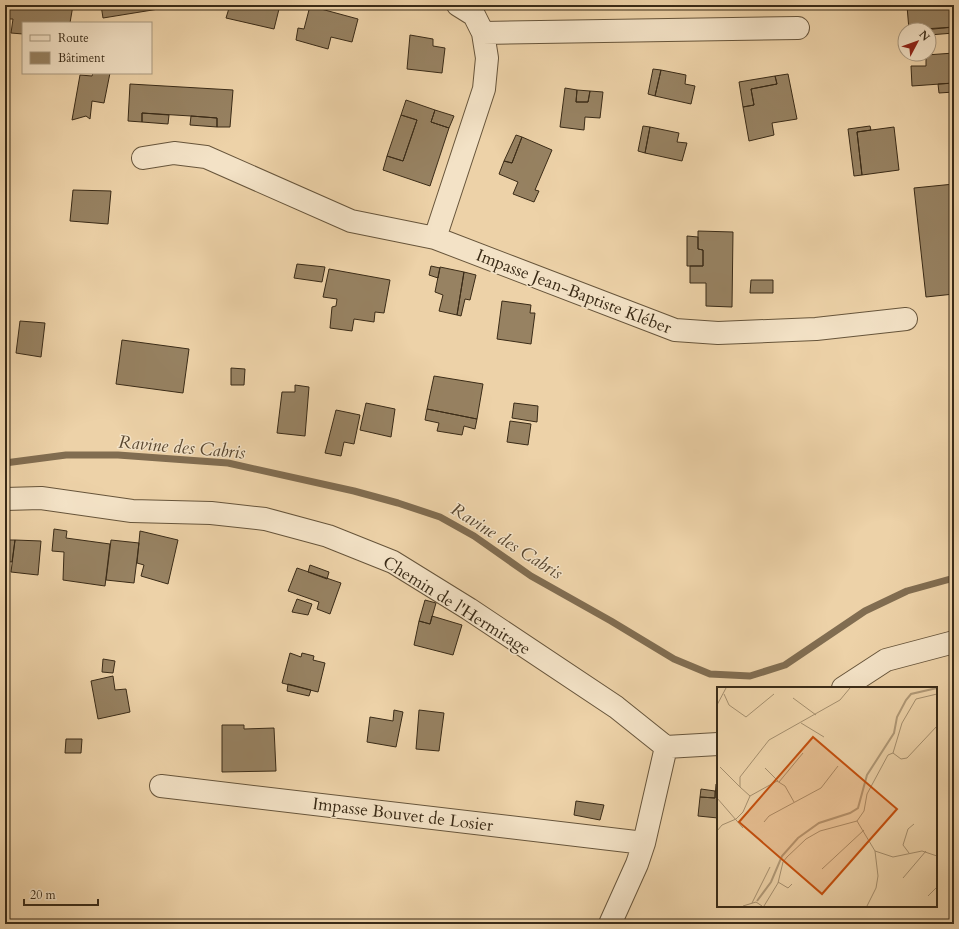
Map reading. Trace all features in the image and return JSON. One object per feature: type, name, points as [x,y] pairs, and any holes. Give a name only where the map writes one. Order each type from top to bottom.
[{"type":"street","points":[[435,238],[484,89],[488,58],[481,21],[458,5]]},
{"type":"street","points":[[481,21],[798,28]]},
{"type":"street","name":"Impasse Jean-Baptiste Kléber","points":[[143,158],[174,153],[206,157],[351,221],[435,238],[675,330],[718,333],[808,329],[906,320]]},
{"type":"street","name":"Chemin de l'Hermitage","points":[[5,499],[41,498],[132,511],[210,513],[265,519],[328,536],[394,562],[469,609],[616,707],[666,747]]},
{"type":"street","points":[[845,687],[886,660],[954,642]]},
{"type":"street","points":[[610,924],[637,864],[644,843],[666,747],[717,744]]},
{"type":"street","name":"Impasse Bouvet de Losier","points":[[161,786],[644,843]]},
{"type":"building","points":[[13,5],[73,5],[70,22],[22,22],[22,34],[11,33],[13,19],[6,19],[7,9],[13,8]]},
{"type":"building","points":[[101,5],[171,5],[171,7],[103,18]]},
{"type":"building","points":[[230,5],[280,5],[274,29],[226,18]]},
{"type":"building","points":[[954,5],[954,27],[937,28],[937,22],[908,22],[907,6]]},
{"type":"building","points":[[310,6],[358,19],[352,42],[331,37],[328,49],[296,40],[298,28],[304,29]]},
{"type":"building","points":[[954,27],[954,33],[937,34],[937,29]]},
{"type":"building","points":[[410,35],[433,39],[433,46],[445,48],[442,73],[407,69]]},
{"type":"building","points":[[954,53],[954,83],[912,86],[911,66],[926,66],[926,62],[937,62],[937,54]]},
{"type":"building","points":[[653,69],[661,70],[655,96],[648,94]]},
{"type":"building","points":[[661,70],[686,75],[685,84],[695,86],[691,104],[655,96]]},
{"type":"building","points":[[93,74],[110,74],[104,103],[92,101],[90,119],[86,116],[72,120],[80,75],[92,76]]},
{"type":"building","points":[[788,74],[797,119],[772,123],[774,135],[749,141],[743,107],[754,105],[751,89],[777,84],[775,76]]},
{"type":"building","points":[[775,76],[777,84],[751,89],[754,105],[743,107],[739,82]]},
{"type":"building","points":[[954,83],[954,92],[939,93],[938,84]]},
{"type":"building","points":[[130,84],[233,90],[230,127],[217,127],[217,118],[142,113],[142,122],[128,121]]},
{"type":"building","points":[[565,88],[577,90],[576,102],[588,102],[590,91],[603,92],[600,118],[585,117],[584,130],[560,127]]},
{"type":"building","points":[[577,90],[590,91],[588,102],[576,102]]},
{"type":"building","points":[[406,100],[435,110],[431,122],[449,128],[430,186],[383,170],[387,156],[403,161],[417,120],[401,115]]},
{"type":"building","points":[[435,110],[454,116],[449,128],[431,122]]},
{"type":"building","points":[[142,113],[169,115],[168,124],[142,122]]},
{"type":"building","points":[[401,115],[417,120],[403,161],[387,156]]},
{"type":"building","points":[[191,116],[217,118],[217,127],[190,125]]},
{"type":"building","points":[[643,126],[650,127],[645,153],[638,151]]},
{"type":"building","points":[[870,126],[871,130],[857,132],[862,175],[854,176],[848,129]]},
{"type":"building","points":[[650,127],[679,133],[677,142],[687,143],[682,161],[645,153]]},
{"type":"building","points":[[894,127],[899,170],[862,175],[857,132]]},
{"type":"building","points":[[516,135],[522,137],[512,163],[504,161]]},
{"type":"building","points":[[522,137],[552,150],[535,190],[539,191],[534,202],[513,194],[518,182],[499,174],[504,161],[512,163]]},
{"type":"building","points":[[954,184],[954,294],[926,297],[914,188]]},
{"type":"building","points":[[73,190],[111,191],[108,224],[70,221]]},
{"type":"building","points":[[698,231],[733,232],[732,307],[706,306],[706,283],[690,283],[690,266],[703,266],[703,250],[698,249]]},
{"type":"building","points":[[687,236],[698,237],[698,249],[703,250],[703,266],[687,266]]},
{"type":"building","points":[[297,264],[325,267],[322,282],[294,278]]},
{"type":"building","points":[[431,266],[440,268],[438,278],[429,275]]},
{"type":"building","points":[[440,267],[464,272],[457,315],[439,311],[443,295],[435,292]]},
{"type":"building","points":[[329,269],[390,280],[384,313],[375,312],[374,322],[354,319],[352,331],[330,328],[332,307],[336,306],[337,299],[323,297]]},
{"type":"building","points":[[464,272],[476,275],[470,300],[465,299],[461,316],[457,315]]},
{"type":"building","points":[[751,280],[773,280],[773,293],[750,293]]},
{"type":"building","points":[[502,301],[531,305],[530,313],[535,313],[531,344],[497,339]]},
{"type":"building","points":[[20,321],[45,323],[41,357],[16,353]]},
{"type":"building","points":[[122,340],[189,349],[183,393],[116,384]]},
{"type":"building","points":[[231,368],[245,369],[244,385],[231,385]]},
{"type":"building","points":[[434,376],[483,384],[477,419],[427,409]]},
{"type":"building","points":[[295,385],[309,387],[305,436],[277,433],[282,392],[295,392]]},
{"type":"building","points":[[366,403],[395,409],[391,437],[360,430]]},
{"type":"building","points":[[514,403],[538,406],[537,422],[512,418]]},
{"type":"building","points":[[427,409],[477,419],[475,429],[464,426],[462,435],[437,431],[439,423],[425,420]]},
{"type":"building","points":[[336,410],[360,415],[354,444],[344,442],[341,456],[325,453]]},
{"type":"building","points":[[510,421],[531,424],[528,445],[507,442]]},
{"type":"building","points":[[54,529],[67,531],[66,538],[110,544],[105,586],[63,580],[64,552],[52,551]]},
{"type":"building","points":[[140,531],[178,540],[168,584],[141,576],[144,565],[137,563]]},
{"type":"building","points":[[6,540],[15,540],[12,562],[5,561]]},
{"type":"building","points":[[15,540],[41,541],[38,575],[11,572]]},
{"type":"building","points":[[111,540],[139,543],[134,583],[106,580]]},
{"type":"building","points":[[310,565],[329,572],[327,579],[308,572]]},
{"type":"building","points":[[297,568],[341,583],[330,614],[317,609],[319,602],[288,591]]},
{"type":"building","points":[[297,599],[312,604],[308,615],[292,612]]},
{"type":"building","points":[[425,600],[436,603],[430,624],[419,621]]},
{"type":"building","points":[[432,616],[462,625],[453,655],[414,645],[419,621],[430,624]]},
{"type":"building","points":[[290,653],[301,657],[302,653],[314,656],[313,660],[325,663],[318,692],[282,683]]},
{"type":"building","points":[[103,659],[115,661],[113,673],[102,672]]},
{"type":"building","points":[[113,676],[115,690],[126,689],[130,712],[98,719],[91,681]]},
{"type":"building","points":[[288,684],[311,690],[309,696],[287,691]]},
{"type":"building","points":[[394,710],[403,712],[396,747],[367,742],[370,717],[393,721]]},
{"type":"building","points":[[419,710],[444,713],[439,751],[416,749]]},
{"type":"building","points":[[222,725],[244,725],[244,729],[274,728],[276,771],[222,772]]},
{"type":"building","points":[[66,739],[82,739],[81,753],[65,753]]},
{"type":"building","points":[[717,784],[717,818],[698,816],[700,797],[715,798]]},
{"type":"building","points":[[701,789],[715,791],[715,798],[700,797]]},
{"type":"building","points":[[576,801],[604,805],[600,820],[574,815]]},
{"type":"waterway","name":"Ravine des Cabris","points":[[5,463],[66,455],[118,455],[228,463],[354,491],[398,503],[440,517],[474,536],[531,576],[611,621],[674,659],[710,674],[750,676],[785,665],[865,611],[907,591],[954,578]]}]
